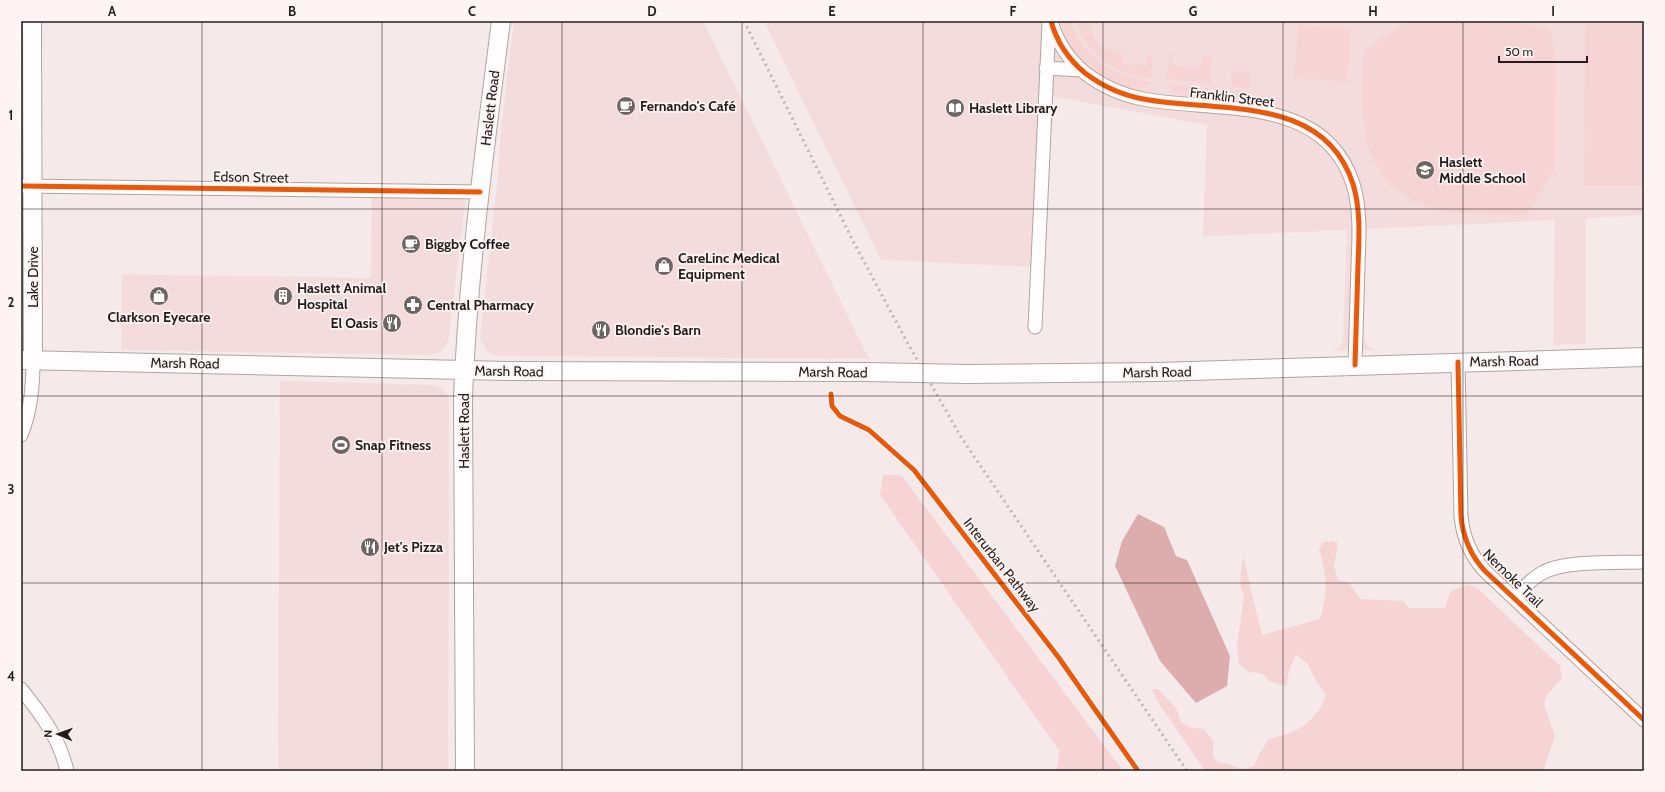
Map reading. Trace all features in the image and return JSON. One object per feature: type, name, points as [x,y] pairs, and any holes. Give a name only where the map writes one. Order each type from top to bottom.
[{"type":"main road","name":"Lake Drive","points":[[27,360],[27,186],[32,21]]},
{"type":"main road","name":"Haslett Road","points":[[465,771],[463,397],[465,347],[480,192],[501,21]]},
{"type":"main road","name":"Marsh Road","points":[[27,360],[464,370],[968,374],[1158,372],[1644,357]]},
{"type":"street","name":"Franklin Street","points":[[1035,327],[1046,68],[1050,21]]},
{"type":"street","name":"Franklin Street","points":[[1050,21],[1062,49],[1081,70],[1110,88],[1143,99],[1278,115],[1307,127],[1326,141],[1335,151],[1342,161],[1352,183],[1358,215],[1355,365]]},
{"type":"street","name":"Franklin Street","points":[[1046,68],[1081,70]]},
{"type":"street","name":"Edson Street","points":[[27,186],[480,192]]},
{"type":"street","name":"Lake Drive","points":[[21,435],[30,406],[32,392],[27,360]]},
{"type":"street","name":"Nemoke Trail","points":[[1458,362],[1461,516],[1463,533],[1470,552],[1485,571],[1644,720]]},
{"type":"street","points":[[1515,598],[1535,577],[1552,568],[1569,565],[1644,562]]},
{"type":"street","points":[[21,689],[37,708],[55,737],[67,771]]},
{"type":"shaded area","points":[[514,21],[703,21],[869,359],[497,356],[488,352],[480,337],[498,175],[501,130]]},
{"type":"shaded area","points":[[764,21],[1042,21],[1032,267],[881,260]]},
{"type":"shaded area","name":"Haslett Middle School","points":[[1055,21],[1644,21],[1644,215],[1586,218],[1586,344],[1553,345],[1555,220],[1367,229],[1363,338],[1367,346],[1374,350],[1332,351],[1340,346],[1343,340],[1347,230],[1203,236],[1207,125],[1051,96]]},
{"type":"shaded area","points":[[1060,21],[1070,21],[1083,45],[1102,64],[1124,76],[1151,82],[1143,88],[1134,89],[1111,81],[1100,74],[1090,67],[1075,52],[1068,41]]},
{"type":"shaded area","points":[[1075,21],[1092,21],[1093,38],[1096,43],[1099,46],[1123,54],[1124,64],[1147,65],[1148,55],[1152,55],[1152,78],[1127,73],[1115,68],[1105,61],[1087,44]]},
{"type":"shaded area","points":[[1408,21],[1520,23],[1550,29],[1556,59],[1555,169],[1526,216],[1465,214],[1429,207],[1405,196],[1387,182],[1375,164],[1368,143],[1364,120],[1362,97],[1364,49]]},
{"type":"shaded area","points":[[1585,24],[1644,24],[1644,186],[1584,186]]},
{"type":"shaded area","points":[[1298,25],[1351,28],[1347,82],[1294,78]]},
{"type":"shaded area","points":[[1169,55],[1172,55],[1173,66],[1200,67],[1202,57],[1212,57],[1211,84],[1166,79]]},
{"type":"shaded area","points":[[1232,71],[1249,71],[1249,89],[1231,86]]},
{"type":"shaded area","points":[[1167,84],[1212,89],[1202,95],[1188,96],[1176,92]]},
{"type":"shaded area","points":[[1230,90],[1249,92],[1245,98],[1237,99],[1232,96]]},
{"type":"shaded area","points":[[372,195],[466,196],[448,342],[440,352],[429,355],[121,350],[122,274],[371,278]]},
{"type":"shaded area","points":[[280,381],[433,385],[440,387],[447,394],[449,399],[448,771],[278,771]]},
{"type":"shaded area","points":[[883,475],[901,475],[1123,771],[1056,771],[1060,752],[880,495]]},
{"type":"shaded area","points":[[1138,514],[1164,527],[1176,556],[1187,560],[1230,656],[1227,686],[1196,703],[1160,661],[1115,566],[1122,541]]},
{"type":"shaded area","points":[[1331,541],[1338,543],[1334,566],[1338,580],[1350,584],[1360,599],[1403,601],[1409,608],[1445,608],[1450,592],[1467,584],[1477,588],[1560,666],[1562,678],[1546,696],[1544,706],[1555,736],[1543,771],[1205,771],[1156,699],[1152,689],[1158,689],[1176,708],[1181,722],[1189,727],[1204,729],[1213,741],[1213,756],[1218,763],[1228,764],[1241,769],[1254,766],[1269,739],[1288,734],[1304,726],[1317,713],[1326,695],[1307,663],[1296,655],[1290,667],[1286,686],[1269,681],[1263,674],[1248,671],[1239,664],[1237,645],[1244,597],[1240,584],[1243,556],[1262,635],[1320,619],[1323,610],[1326,584],[1324,567],[1319,549],[1323,542]]},
{"type":"railway","points":[[744,21],[853,241],[907,342],[961,437],[1187,771]]},
{"type":"cycle path","points":[[1051,21],[1056,36],[1073,62],[1092,78],[1112,89],[1143,99],[1234,108],[1264,113],[1293,121],[1318,134],[1339,155],[1353,184],[1356,194],[1359,224],[1355,365]]},
{"type":"cycle path","points":[[21,186],[480,192]]},
{"type":"cycle path","points":[[1458,362],[1461,516],[1463,532],[1471,552],[1485,571],[1644,720]]},
{"type":"cycle path","name":"Interurban Pathway","points":[[831,394],[832,406],[840,416],[869,430],[914,470],[1059,658],[1138,771]]},
{"type":"place","name":"Fernando's Café","points":[[626,106]]},
{"type":"place","name":"Haslett Library","points":[[955,108]]},
{"type":"place","name":"Haslett Middle School","points":[[1425,170]]},
{"type":"place","name":"Biggby Coffee","points":[[411,244]]},
{"type":"place","name":"CareLinc Medical Equipment","points":[[664,266]]},
{"type":"place","name":"Clarkson Eyecare","points":[[159,296]]},
{"type":"place","name":"Haslett Animal Hospital","points":[[283,296]]},
{"type":"place","name":"Central Pharmacy","points":[[413,305]]},
{"type":"place","name":"El Oasis","points":[[392,323]]},
{"type":"place","name":"Blondie's Barn","points":[[601,330]]},
{"type":"place","name":"Snap Fitness","points":[[341,445]]},
{"type":"place","name":"Jet's Pizza","points":[[370,547]]}]
